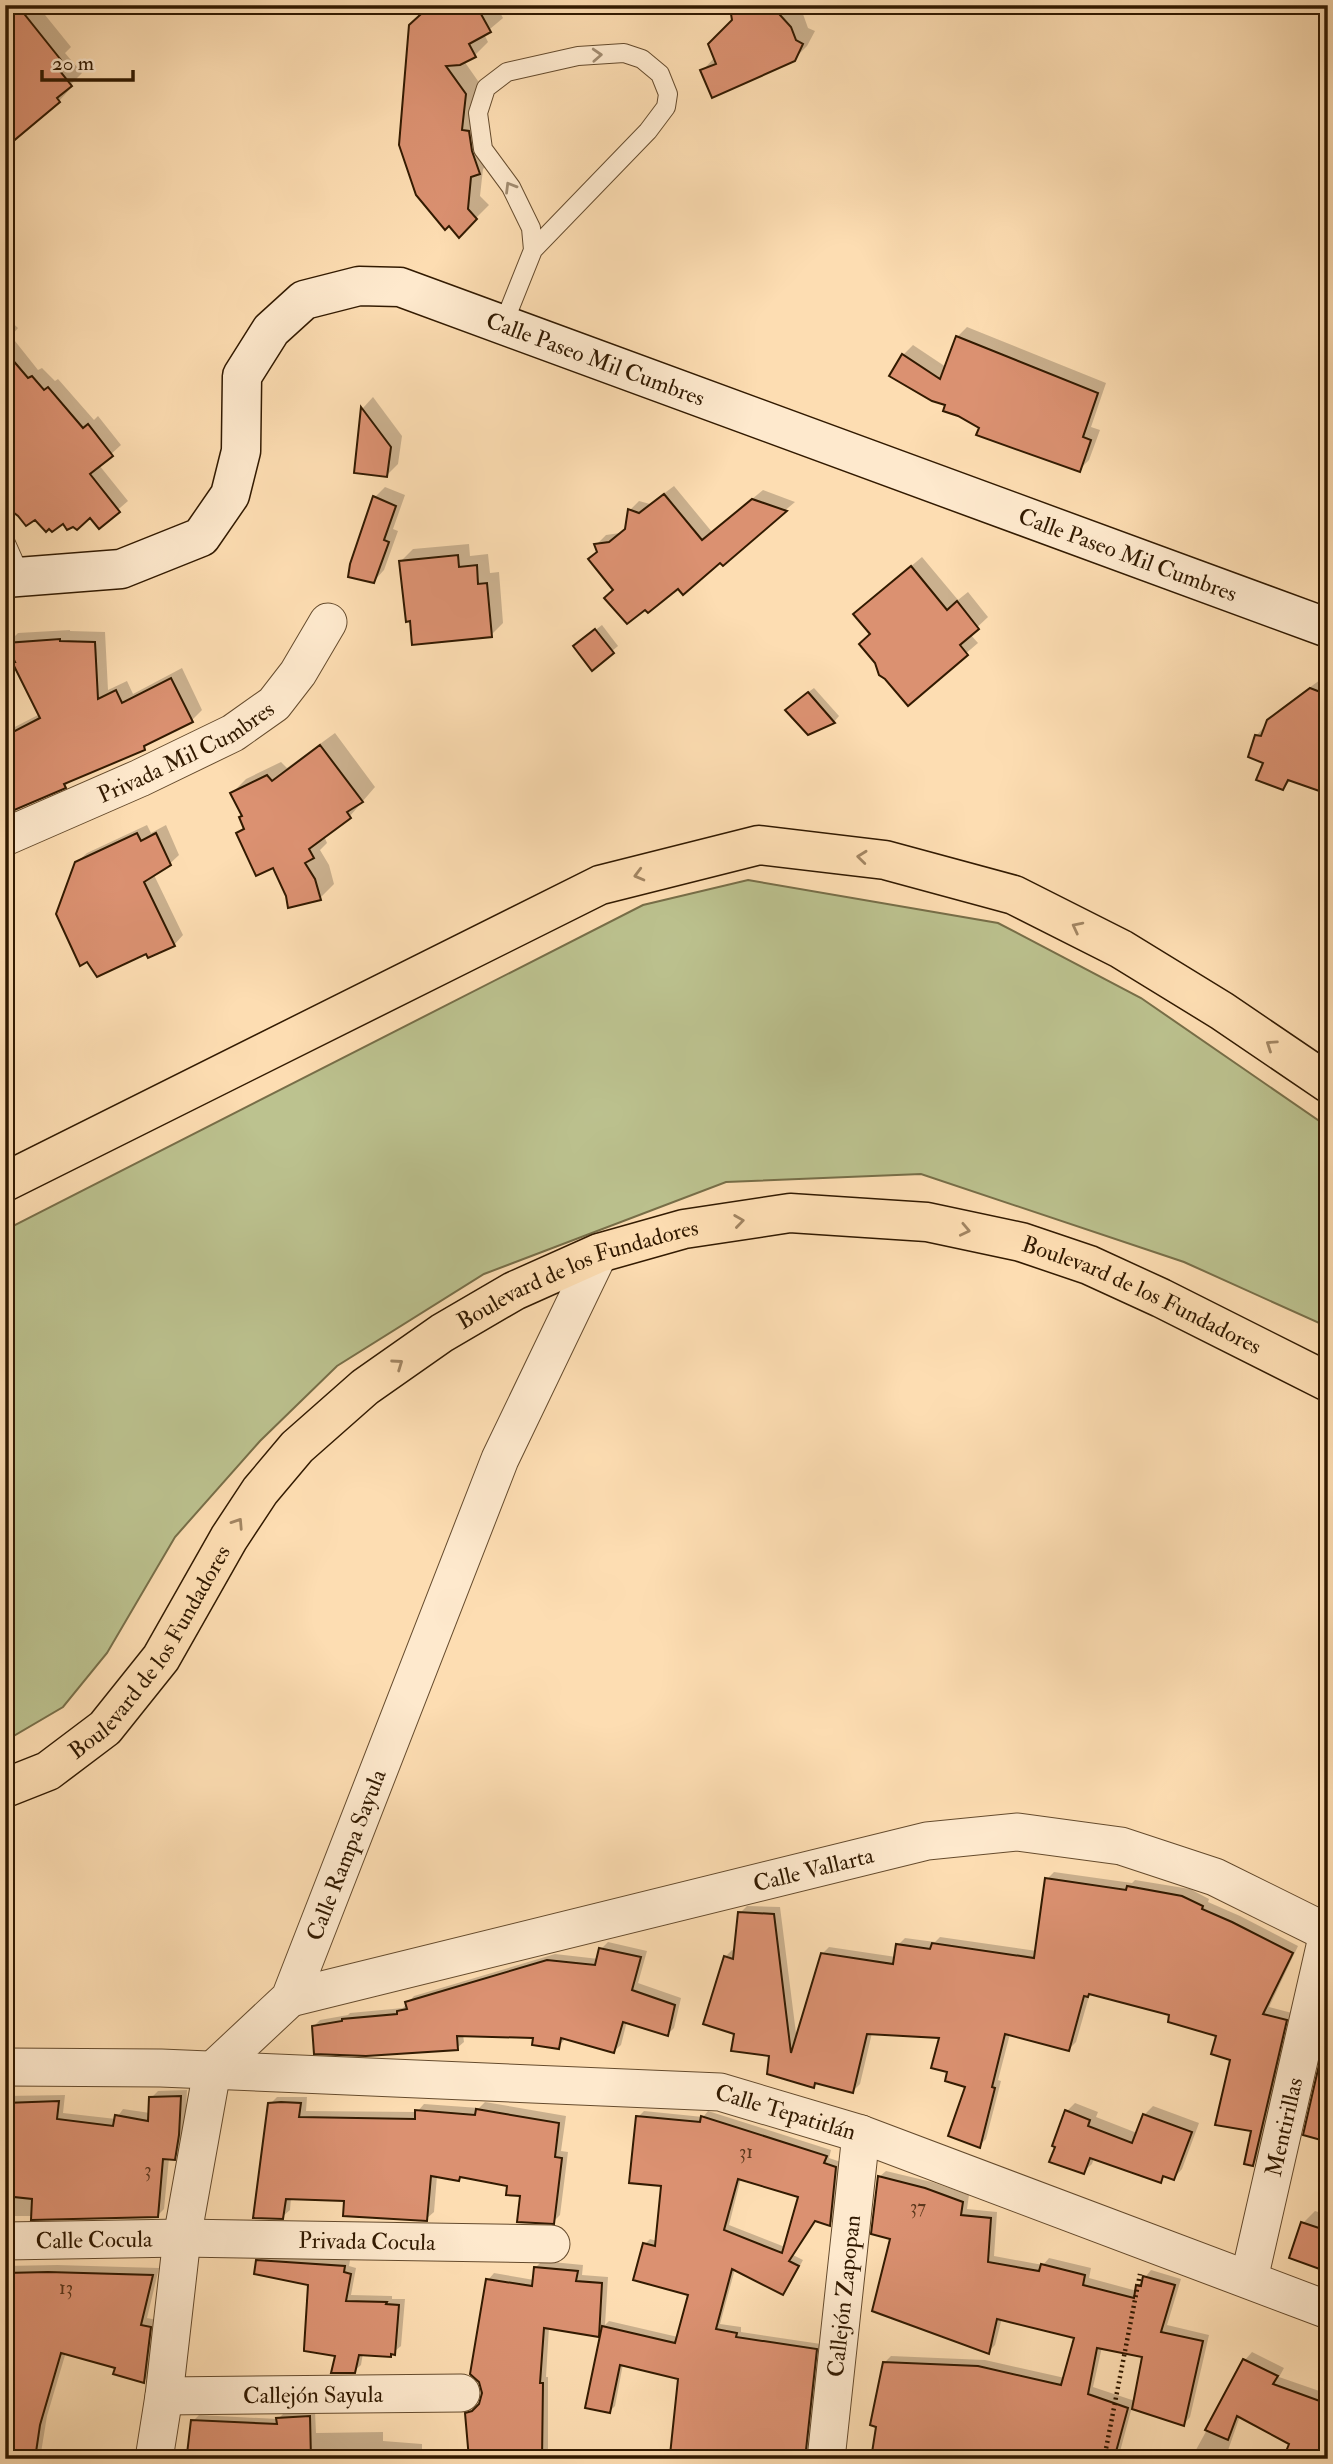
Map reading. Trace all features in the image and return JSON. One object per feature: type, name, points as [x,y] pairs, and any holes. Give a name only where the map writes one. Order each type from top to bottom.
[{"type":"main road","points":[[5,1182],[600,885],[759,845],[886,859],[1014,895],[1132,956],[1222,1011],[1328,1083]]},
{"type":"main road","name":"Boulevard de los Fundadores","points":[[5,1788],[48,1771],[105,1728],[161,1658],[235,1529],[260,1491],[297,1447],[365,1387],[442,1333],[514,1291],[599,1253],[684,1229],[790,1213],[927,1222],[1021,1242],[1089,1265],[1328,1382]]},
{"type":"main road","points":[[1250,1342],[1299,1349],[1328,1358]]},
{"type":"street","name":"Calle Paseo Mil Cumbres","points":[[13,577],[121,569],[201,537],[230,495],[241,452],[242,376],[271,330],[304,300],[359,286],[400,287],[1328,628]]},
{"type":"street","name":"Privada Mil Cumbres","points":[[5,837],[233,733],[274,704],[298,673],[328,622]]},
{"type":"street","name":"Calle Rampa Sayula","points":[[212,2071],[290,1998],[500,1459],[599,1253]]},
{"type":"street","name":"Calle Vallarta","points":[[290,1998],[927,1841],[1018,1832],[1121,1846],[1215,1877],[1328,1933]]},
{"type":"street","name":"Mentirillas","points":[[1249,2279],[1328,1933]]},
{"type":"street","name":"Calle Tepatitlán","points":[[5,2067],[161,2068],[720,2092],[861,2134],[1328,2310]]},
{"type":"street","points":[[154,2459],[182,2238],[212,2071]]},
{"type":"street","name":"Callejón Zapopan","points":[[826,2459],[861,2134]]},
{"type":"street","name":"Calle Cocula","points":[[5,2241],[182,2238]]},
{"type":"street","name":"Privada Cocula","points":[[182,2238],[551,2244]]},
{"type":"street","name":"Callejón Sayula","points":[[164,2396],[461,2393]]},
{"type":"lane","points":[[503,325],[533,250],[648,131],[666,107],[668,94],[660,74],[642,59],[624,53],[578,56],[507,72],[486,88],[478,113],[483,149],[516,197],[531,228],[533,250]]},
{"type":"lane","points":[[5,541],[13,577]]},
{"type":"path","points":[[1104,2459],[1146,2242]]},
{"type":"green space","points":[[748,880],[998,923],[1141,998],[1328,1127],[1328,1327],[1184,1262],[921,1174],[726,1182],[484,1274],[337,1366],[260,1441],[175,1537],[107,1653],[63,1707],[5,1741],[5,1230],[643,905]]},
{"type":"building","points":[[5,5],[17,5],[61,60],[55,65],[72,86],[57,98],[60,102],[5,148]]},
{"type":"building","points":[[431,5],[476,5],[491,32],[469,44],[476,57],[460,65],[446,66],[466,94],[462,130],[469,131],[480,174],[471,177],[468,209],[477,219],[459,238],[449,226],[445,230],[416,195],[399,145],[409,25]]},
{"type":"building","points":[[753,5],[771,5],[791,27],[796,40],[803,44],[795,61],[712,98],[700,70],[716,64],[708,44],[732,20],[731,14]]},
{"type":"building","points":[[956,336],[1098,393],[1083,437],[1091,440],[1080,472],[976,435],[979,428],[943,411],[945,405],[932,401],[889,376],[902,354],[940,379]]},
{"type":"building","points":[[5,351],[28,378],[32,376],[44,390],[48,387],[83,428],[88,424],[113,456],[90,474],[120,512],[99,529],[90,518],[77,530],[73,527],[67,530],[63,524],[52,532],[49,529],[46,532],[35,520],[26,526],[5,506]]},
{"type":"building","points":[[361,407],[391,447],[387,477],[354,473]]},
{"type":"building","points":[[664,494],[702,540],[752,499],[787,511],[723,566],[720,563],[683,595],[678,589],[648,613],[645,610],[627,624],[604,598],[613,590],[588,559],[597,552],[594,544],[609,542],[625,529],[628,509],[639,513]]},
{"type":"building","points":[[373,496],[396,506],[384,540],[389,542],[374,583],[348,577]]},
{"type":"building","points":[[458,555],[459,567],[477,565],[478,584],[487,583],[492,637],[412,645],[410,621],[406,622],[399,561]]},
{"type":"building","points":[[911,566],[947,610],[957,601],[979,629],[960,645],[968,655],[908,706],[879,675],[875,663],[859,644],[870,634],[853,614]]},
{"type":"building","points":[[595,629],[614,653],[592,671],[573,646]]},
{"type":"building","points":[[60,639],[95,642],[98,699],[116,690],[122,703],[171,678],[193,722],[144,746],[145,750],[64,784],[66,788],[5,814],[5,736],[40,718],[12,662],[15,662],[6,643]]},
{"type":"building","points":[[1310,688],[1328,695],[1328,794],[1288,780],[1283,790],[1256,780],[1263,763],[1248,757],[1255,735],[1261,736],[1267,720]]},
{"type":"building","points":[[808,692],[835,723],[808,735],[785,710]]},
{"type":"building","points":[[320,745],[363,802],[347,812],[351,818],[309,849],[314,858],[305,863],[315,879],[321,900],[288,908],[286,896],[273,868],[256,876],[236,833],[244,829],[239,817],[242,816],[230,793],[267,775],[272,781]]},
{"type":"building","points":[[137,833],[141,841],[156,833],[171,865],[144,882],[175,946],[148,958],[146,954],[97,977],[87,962],[80,966],[56,914],[75,862]]},
{"type":"building","points":[[1045,1878],[1126,1890],[1127,1886],[1182,1896],[1203,1906],[1202,1909],[1293,1953],[1263,2014],[1287,2020],[1253,2166],[1244,2164],[1251,2131],[1215,2125],[1230,2060],[1211,2054],[1216,2036],[1168,2022],[1169,2015],[1089,1994],[1088,1997],[1084,1996],[1069,2051],[1005,2034],[980,2148],[948,2136],[965,2087],[945,2081],[947,2072],[931,2068],[939,2038],[867,2034],[853,2093],[815,2083],[814,2088],[767,2074],[769,2056],[731,2051],[734,2034],[703,2024],[724,1956],[733,1959],[738,1912],[774,1914],[791,2053],[821,1953],[893,1964],[896,1944],[930,1949],[932,1943],[1034,1958]]},
{"type":"building","points":[[599,1948],[641,1957],[632,1990],[675,2005],[668,2036],[623,2022],[614,2053],[561,2038],[559,2049],[532,2045],[533,2038],[457,2036],[458,2050],[366,2056],[314,2054],[312,2026],[342,2019],[397,2014],[397,2011],[407,2009],[405,2002],[547,1960],[595,1965]]},
{"type":"building","points":[[1328,2030],[1328,2142],[1303,2135]]},
{"type":"building","points":[[181,2096],[175,2160],[163,2159],[158,2217],[31,2220],[32,2199],[5,2196],[5,2103],[59,2101],[57,2119],[113,2126],[115,2115],[148,2121],[149,2097]]},
{"type":"building","points":[[268,2103],[301,2103],[299,2117],[415,2119],[415,2110],[475,2115],[476,2109],[559,2123],[555,2157],[562,2158],[554,2224],[517,2222],[520,2196],[506,2195],[507,2186],[460,2177],[459,2181],[431,2176],[427,2221],[343,2216],[344,2201],[286,2199],[283,2219],[253,2218]]},
{"type":"building","points":[[1065,2110],[1090,2120],[1088,2126],[1132,2143],[1143,2114],[1192,2132],[1174,2180],[1163,2176],[1161,2183],[1090,2158],[1084,2174],[1049,2162]]},
{"type":"building","points":[[636,2116],[700,2122],[701,2116],[827,2156],[824,2163],[836,2167],[830,2226],[815,2221],[789,2261],[799,2266],[783,2295],[732,2269],[716,2329],[737,2333],[736,2337],[817,2349],[805,2459],[675,2459],[676,2455],[670,2455],[678,2379],[620,2365],[610,2413],[585,2408],[602,2326],[675,2343],[688,2295],[633,2280],[643,2243],[655,2246],[661,2186],[629,2183]],"holes":[[[738,2179],[798,2197],[782,2253],[724,2230]]]},
{"type":"building","points":[[878,2176],[925,2188],[963,2202],[961,2215],[991,2218],[988,2262],[1039,2271],[1041,2264],[1085,2275],[1083,2285],[1134,2298],[1136,2285],[1141,2286],[1143,2276],[1175,2285],[1161,2332],[1203,2341],[1184,2426],[1132,2409],[1142,2357],[1097,2348],[1088,2394],[1128,2408],[1114,2459],[871,2459],[876,2427],[870,2425],[883,2362],[978,2366],[1061,2385],[1074,2338],[997,2319],[989,2354],[872,2311],[890,2239],[871,2234]]},
{"type":"building","points":[[1301,2222],[1328,2231],[1328,2272],[1289,2258]]},
{"type":"building","points":[[256,2260],[345,2266],[344,2272],[351,2274],[346,2301],[399,2305],[395,2355],[359,2355],[355,2373],[331,2373],[335,2356],[304,2351],[308,2285],[254,2274]]},
{"type":"building","points":[[534,2267],[578,2271],[576,2281],[602,2283],[599,2337],[544,2328],[540,2383],[543,2383],[542,2459],[469,2459],[465,2413],[472,2411],[479,2404],[482,2393],[479,2382],[470,2374],[486,2279],[532,2286]]},
{"type":"building","points":[[5,2273],[153,2275],[141,2325],[151,2327],[144,2383],[113,2374],[115,2368],[61,2353],[40,2425],[35,2459],[5,2459]]},
{"type":"building","points":[[1243,2359],[1278,2376],[1273,2384],[1328,2404],[1328,2459],[1283,2459],[1289,2444],[1237,2416],[1228,2440],[1205,2430]]},
{"type":"building","points":[[310,2416],[311,2459],[189,2459],[190,2454],[187,2454],[191,2420],[277,2424],[276,2418]]}]
